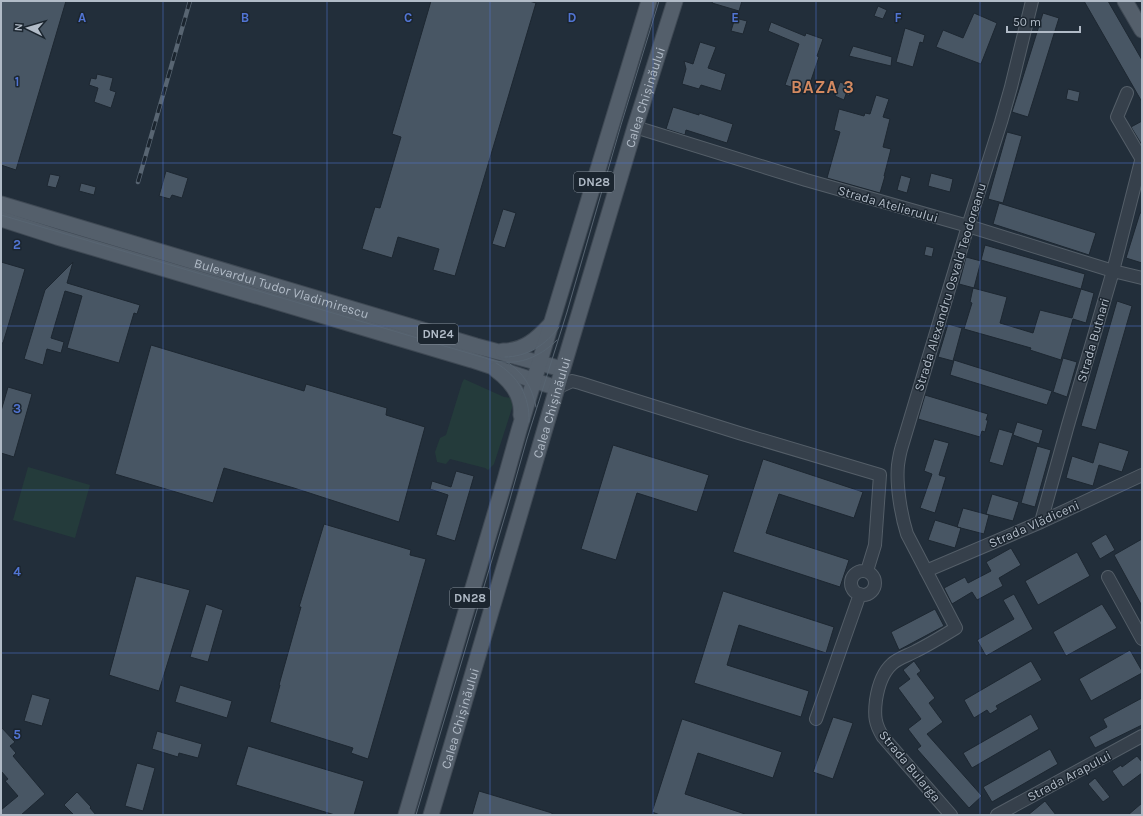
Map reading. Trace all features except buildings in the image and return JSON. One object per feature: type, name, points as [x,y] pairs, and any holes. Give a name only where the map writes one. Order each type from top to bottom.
[{"type":"main road","name":"Calea Chișinăului","points":[[406,815],[519,430],[649,1]]},
{"type":"main road","name":"Calea Chișinăului","points":[[431,815],[557,388],[567,375],[635,127],[675,1]]},
{"type":"main road","points":[[1125,1],[1142,30]]},
{"type":"main road","points":[[1137,1],[1142,9]]},
{"type":"main road","name":"Bulevardul Tudor Vladimirescu","points":[[1,204],[540,363],[567,375]]},
{"type":"main road","name":"Bulevardul Tudor Vladimirescu","points":[[1,219],[490,366],[557,388]]},
{"type":"main road","points":[[496,351],[508,351],[533,342],[552,323]]},
{"type":"main road","points":[[490,366],[509,381],[520,398],[522,407],[519,430]]},
{"type":"street","name":"Strada Alexandru Osvald Teodoreanu","points":[[926,571],[907,534],[904,523],[898,480],[898,465],[902,446],[968,226],[1006,108],[1032,1]]},
{"type":"street","points":[[1127,93],[1117,117],[1142,158]]},
{"type":"street","name":"Strada Atelierului","points":[[635,127],[806,180],[1142,278]]},
{"type":"street","name":"Strada Butnari","points":[[1041,522],[1113,270],[1142,158]]},
{"type":"street","points":[[567,375],[747,436],[880,475],[875,545],[867,571]]},
{"type":"street","name":"Strada Vlădiceni","points":[[926,571],[1041,522],[1142,475]]},
{"type":"street","points":[[860,571],[867,571],[874,576],[874,588],[869,594],[860,594],[854,591],[852,587],[852,580],[856,573],[860,571]]},
{"type":"street","name":"Strada Bularga","points":[[926,571],[956,628],[926,646],[892,663],[884,673],[880,683],[875,709],[876,720],[877,728],[884,737],[950,815]]},
{"type":"street","points":[[1108,577],[1142,639]]},
{"type":"street","points":[[816,719],[860,594]]},
{"type":"street","name":"Strada Arapului","points":[[997,815],[1142,736]]},
{"type":"green space","points":[[464,379],[504,397],[511,398],[514,402],[494,464],[488,470],[450,459],[446,464],[437,462],[435,452],[440,438],[446,435]]},
{"type":"green space","points":[[28,467],[90,485],[75,538],[13,520]]},
{"type":"tram line","points":[[416,815],[659,1]]},
{"type":"tram line","points":[[1,215],[494,361],[511,362],[526,360],[546,350],[557,340]]},
{"type":"tram line","points":[[505,357],[521,355],[529,352],[549,339],[559,327]]},
{"type":"tram line","points":[[507,362],[523,376],[530,387],[536,407]]},
{"type":"tram line","points":[[496,363],[511,374],[525,395],[529,413],[529,422]]},
{"type":"railway","points":[[138,182],[190,1]]},
{"type":"district","name":"BAZA 3","points":[[823,87]]}]
